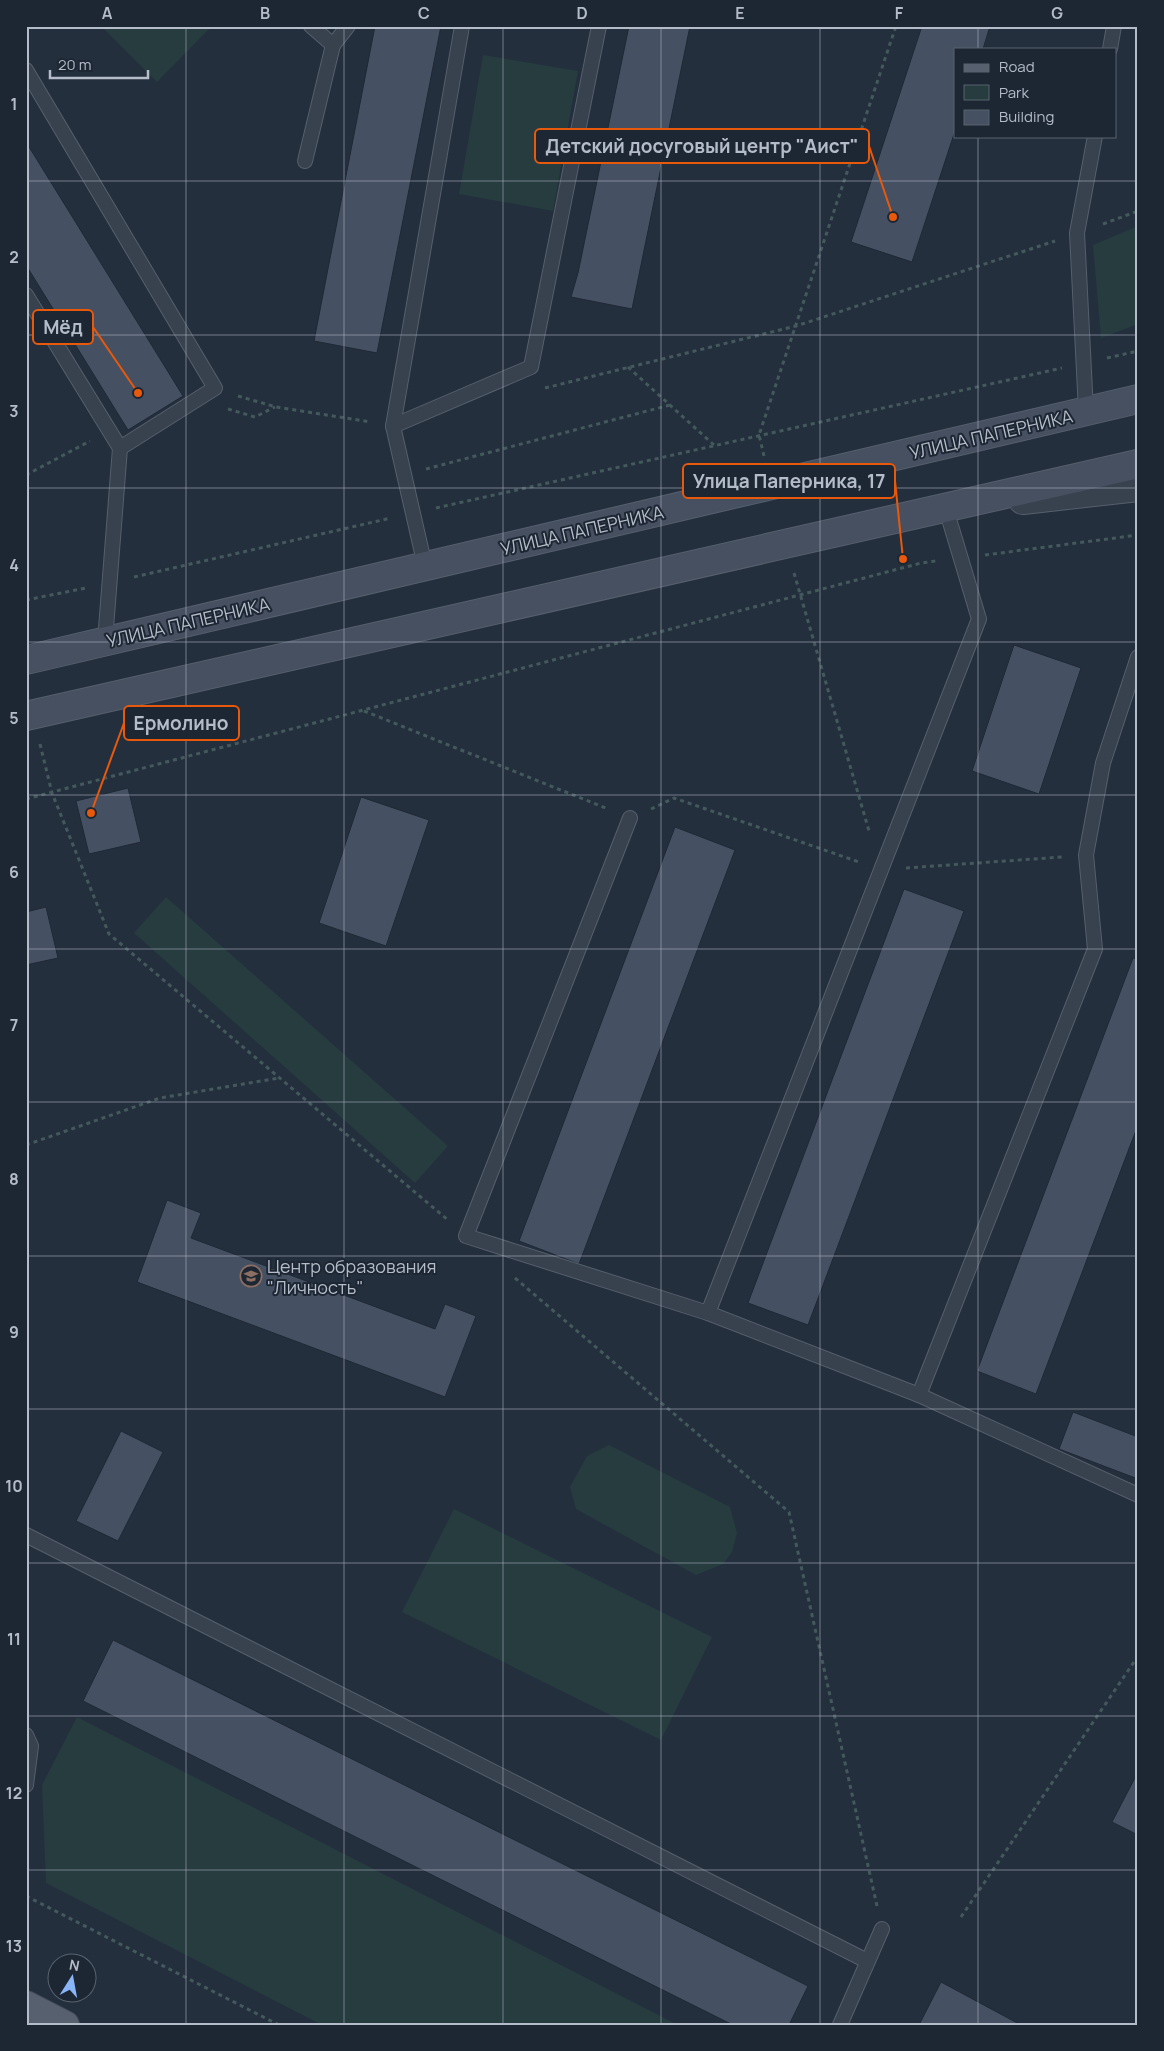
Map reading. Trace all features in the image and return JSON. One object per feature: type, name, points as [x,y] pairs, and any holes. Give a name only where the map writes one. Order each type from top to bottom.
[{"type":"main road","name":"УЛИЦА ПАПЕРНИКА","points":[[26,660],[1138,399]]},
{"type":"main road","points":[[26,716],[1138,464]]},
{"type":"main road","points":[[26,2005],[65,2025]]},
{"type":"street","points":[[946,509],[1138,487]]},
{"type":"lane","points":[[311,26],[333,45]]},
{"type":"lane","points":[[305,161],[333,45],[348,26]]},
{"type":"lane","points":[[425,566],[393,426],[462,26]]},
{"type":"lane","points":[[393,426],[532,367],[599,26]]},
{"type":"lane","points":[[1110,48],[1114,26]]},
{"type":"lane","points":[[26,70],[215,388],[120,448]]},
{"type":"lane","points":[[1086,411],[1078,233],[1095,138]]},
{"type":"lane","points":[[26,295],[120,448],[105,641]]},
{"type":"lane","points":[[708,1313],[979,619],[946,509]]},
{"type":"lane","points":[[919,1395],[1095,949],[1086,855],[1104,764],[1138,657]]},
{"type":"lane","points":[[630,818],[466,1236],[708,1313],[919,1395],[1138,1495]]},
{"type":"lane","points":[[26,1535],[867,1961]]},
{"type":"lane","points":[[26,1736],[31,1746],[26,1785]]},
{"type":"lane","points":[[840,2025],[882,1928]]},
{"type":"path","points":[[759,435],[896,26]]},
{"type":"path","points":[[543,388],[796,326],[1078,233],[1138,211]]},
{"type":"path","points":[[26,600],[1138,351]]},
{"type":"path","points":[[628,367],[714,446]]},
{"type":"path","points":[[196,399],[255,417],[276,407]]},
{"type":"path","points":[[264,404],[393,426]]},
{"type":"path","points":[[404,474],[670,405]]},
{"type":"path","points":[[26,475],[74,450]]},
{"type":"path","points":[[26,799],[921,563],[1138,535]]},
{"type":"path","points":[[800,595],[881,870]]},
{"type":"path","points":[[363,710],[630,818],[674,798],[881,870],[1086,855]]},
{"type":"path","points":[[52,793],[109,934],[466,1236]]},
{"type":"path","points":[[26,1145],[160,1098],[279,1078]]},
{"type":"path","points":[[510,1273],[789,1512],[882,1928]]},
{"type":"path","points":[[961,1917],[1138,1656]]},
{"type":"path","points":[[26,1896],[279,2025]]},
{"type":"green space","points":[[101,26],[212,26],[157,82]]},
{"type":"green space","points":[[483,55],[578,71],[553,211],[459,194]]},
{"type":"green space","points":[[1138,226],[1138,324],[1101,338],[1093,245]]},
{"type":"green space","points":[[166,897],[448,1146],[415,1183],[134,933]]},
{"type":"green space","points":[[609,1445],[730,1507],[737,1533],[732,1552],[723,1564],[696,1575],[576,1509],[570,1487],[587,1456]]},
{"type":"green space","points":[[454,1509],[712,1637],[661,1740],[402,1612]]},
{"type":"green space","points":[[77,1717],[678,2025],[322,2025],[46,1883],[42,1785]]},
{"type":"building","points":[[375,26],[441,26],[377,353],[314,341]]},
{"type":"building","points":[[629,26],[690,26],[632,309],[571,297],[578,273]]},
{"type":"building","points":[[922,26],[990,26],[983,48],[954,48],[954,134],[912,262],[851,242]]},
{"type":"building","points":[[26,142],[183,396],[128,430],[26,265]]},
{"type":"building","points":[[1014,645],[1081,668],[1039,794],[972,771]]},
{"type":"building","points":[[128,788],[141,842],[89,854],[76,801]]},
{"type":"building","points":[[361,797],[429,820],[386,946],[319,923]]},
{"type":"building","points":[[675,827],[735,850],[579,1264],[519,1241]]},
{"type":"building","points":[[904,889],[964,911],[808,1325],[748,1303]]},
{"type":"building","points":[[46,907],[58,958],[26,965],[26,912]]},
{"type":"building","points":[[1133,958],[1138,959],[1138,1125],[1036,1394],[977,1371]]},
{"type":"building","points":[[167,1200],[201,1213],[191,1238],[435,1329],[445,1304],[476,1316],[445,1397],[137,1282]]},
{"type":"building","points":[[1073,1412],[1138,1437],[1138,1479],[1059,1449]]},
{"type":"building","points":[[121,1431],[163,1452],[118,1541],[76,1521]]},
{"type":"building","points":[[113,1640],[808,1986],[789,2025],[733,2025],[83,1701]]},
{"type":"building","points":[[1138,1772],[1138,1835],[1112,1822]]},
{"type":"building","points":[[941,1982],[1021,2025],[919,2025]]},
{"type":"place","name":"Детский досуговый центр \"Аист\"","points":[[893,217]]},
{"type":"place","name":"Мёд","points":[[138,393]]},
{"type":"place","name":"Улица Паперника, 17","points":[[903,559]]},
{"type":"place","name":"Ермолино","points":[[91,813]]},
{"type":"place","name":"Центр образования \"Личность\"","points":[[251,1276]]}]
